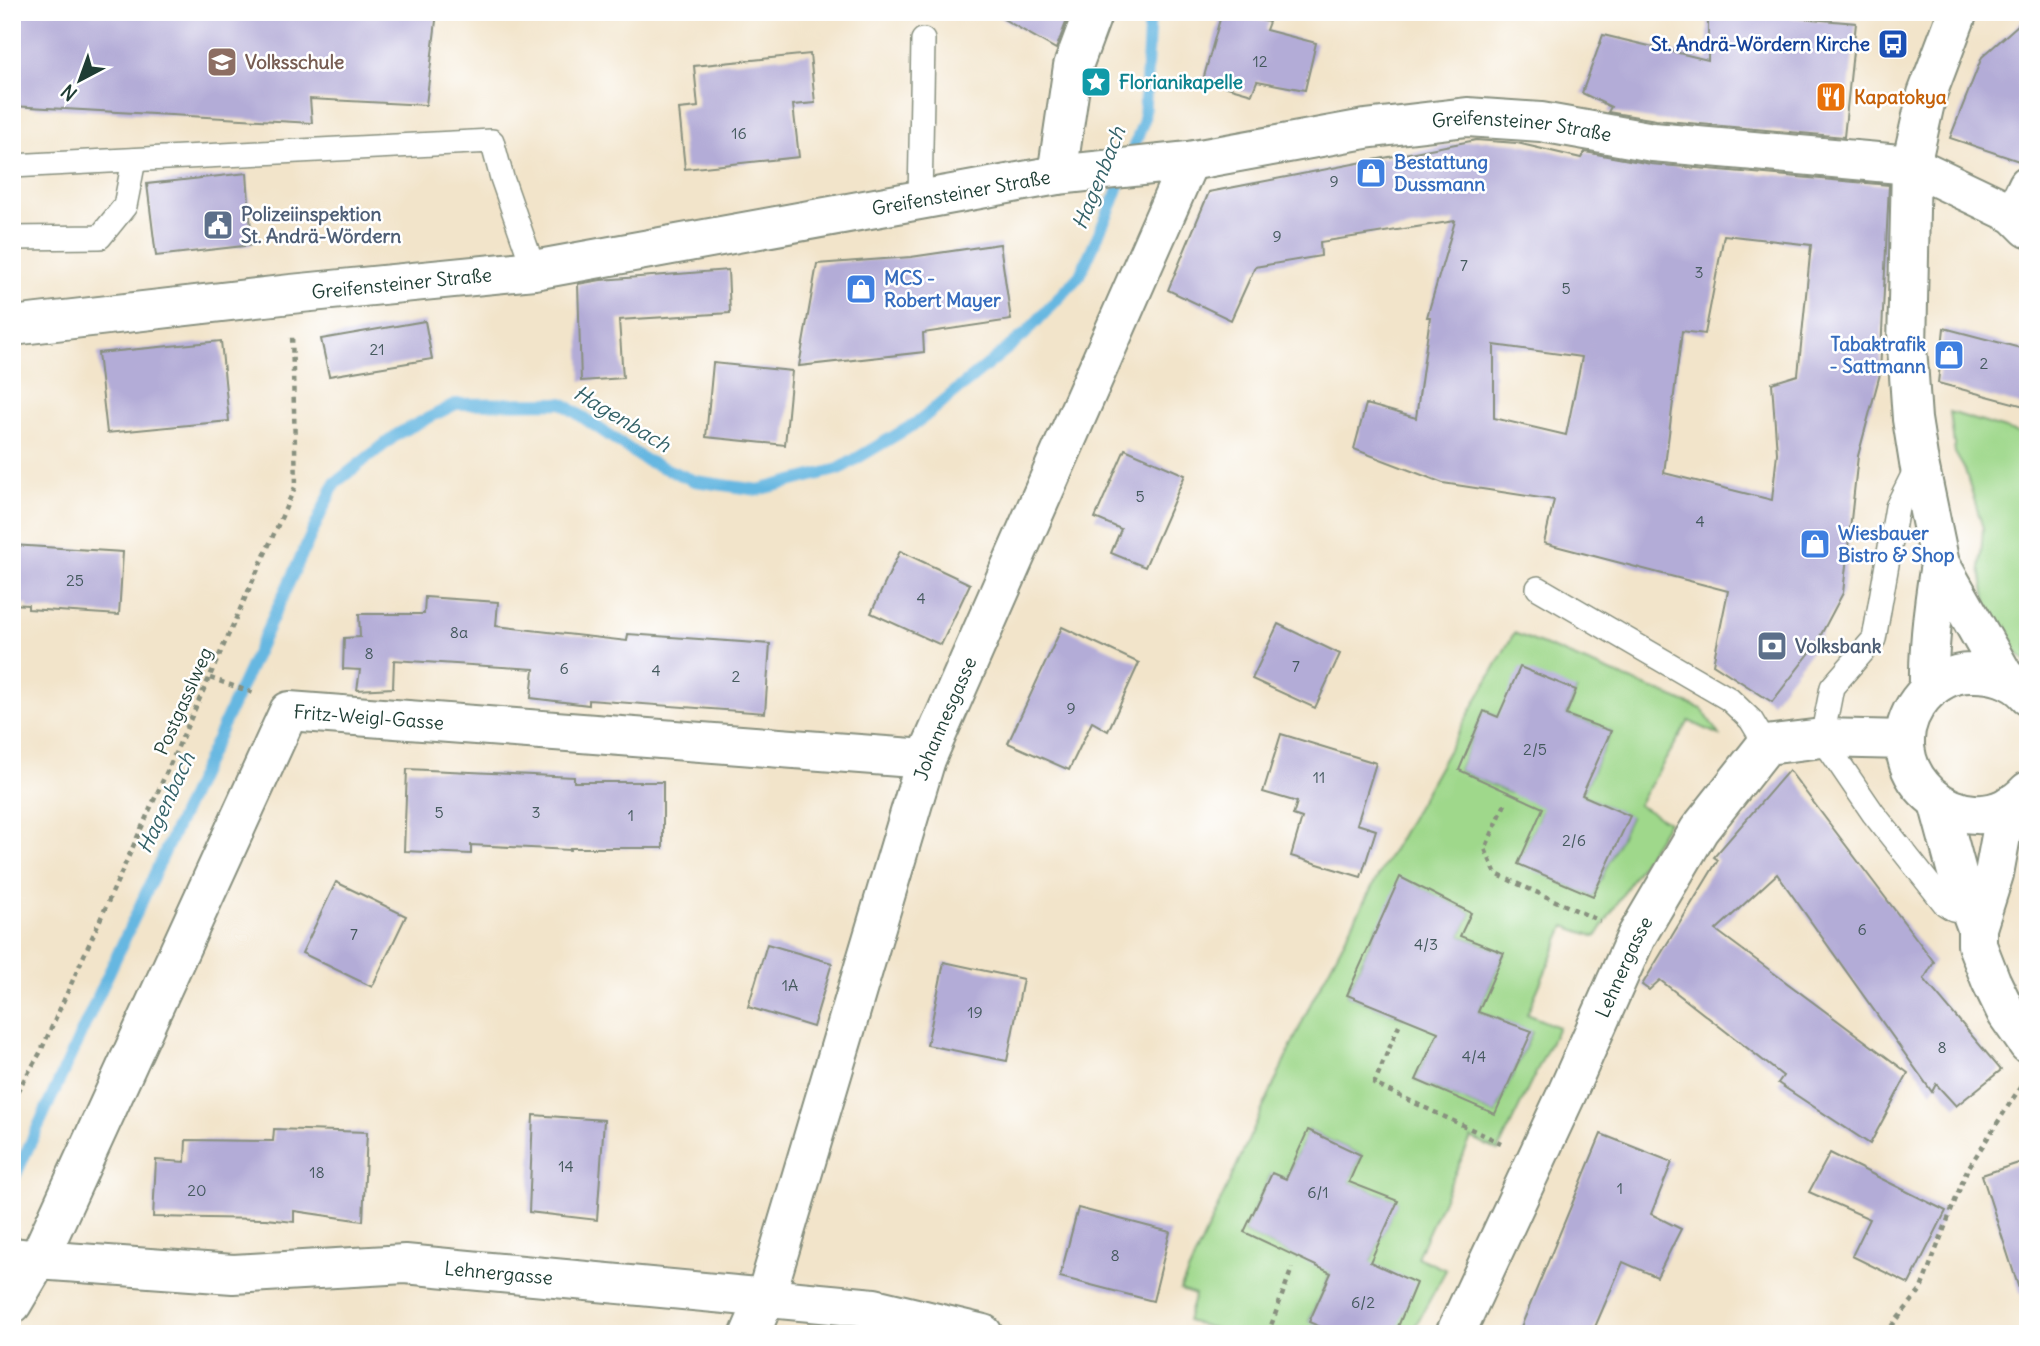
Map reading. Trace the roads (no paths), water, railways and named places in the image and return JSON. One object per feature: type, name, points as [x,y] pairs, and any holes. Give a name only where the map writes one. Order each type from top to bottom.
[{"type":"street","points":[[1058,175],[1073,66],[1093,12]]},
{"type":"street","points":[[1958,12],[1927,94],[1911,165],[1907,347],[1912,419],[1940,564],[2016,687]]},
{"type":"street","name":"Greifensteiner Straße","points":[[12,326],[534,270],[1058,175],[1170,164],[1365,130],[1467,117],[1541,122],[1653,142],[1911,165]]},
{"type":"street","name":"Johannesgasse","points":[[750,1334],[765,1299],[926,759],[1170,164]]},
{"type":"street","points":[[1911,165],[2023,209]]},
{"type":"street","points":[[1929,689],[1931,618],[1940,564]]},
{"type":"street","points":[[2016,687],[1984,672],[1963,673],[1945,679],[1929,689],[1917,703],[1909,720],[1905,740],[1908,761],[1917,781],[1926,793],[1938,802],[1962,812],[1975,814],[1993,811],[2019,798]]},
{"type":"street","name":"Fritz-Weigl-Gasse","points":[[25,1258],[289,711],[926,759]]},
{"type":"street","points":[[1766,745],[1822,738],[1905,740]]},
{"type":"street","name":"Lehnergasse","points":[[1455,1334],[1636,937],[1699,830],[1766,745]]},
{"type":"street","points":[[1975,920],[1994,874],[2001,836],[2019,798]]},
{"type":"street","points":[[1938,802],[1958,876],[1975,920],[1977,945],[2007,1014],[2028,1044]]},
{"type":"street","points":[[12,1304],[25,1258]]},
{"type":"street","name":"Lehnergasse","points":[[25,1258],[233,1274],[405,1264],[874,1308],[983,1334]]},
{"type":"lane","points":[[920,201],[923,40]]},
{"type":"lane","points":[[12,166],[492,141],[534,270]]},
{"type":"lane","points":[[12,238],[100,237],[125,206],[134,160]]},
{"type":"lane","points":[[1919,463],[1897,507],[1874,639],[1832,687],[1822,738],[1873,813],[1945,904],[1975,920]]},
{"type":"lane","points":[[1538,588],[1729,699],[1751,720],[1766,745]]},
{"type":"waterway","name":"Hagenbach","points":[[12,1183],[335,483],[399,433],[456,404],[562,403],[645,460],[695,481],[758,490],[839,469],[918,422],[1025,334],[1080,275],[1113,202],[1144,120],[1150,12]]},
{"type":"place","name":"St. Andrä-Wördern Kirche","points":[[1893,44]]},
{"type":"place","name":"Volksschule","points":[[222,62]]},
{"type":"place","name":"Florianikapelle","points":[[1096,82]]},
{"type":"place","name":"Kapatokya","points":[[1831,97]]},
{"type":"place","name":"Bestattung Dussmann","points":[[1371,173]]},
{"type":"place","name":"Polizeiinspektion St. Andrä-Wördern","points":[[218,225]]},
{"type":"place","name":"MCS - Robert Mayer","points":[[861,289]]},
{"type":"place","name":"Tabaktrafik - Sattmann","points":[[1949,355]]},
{"type":"place","name":"Wiesbauer Bistro & Shop","points":[[1815,544]]},
{"type":"place","name":"Volksbank","points":[[1772,646]]}]
